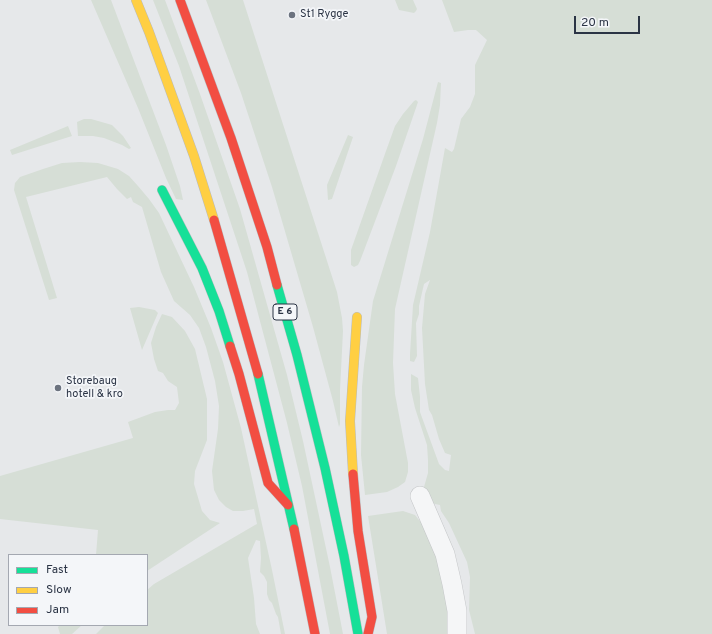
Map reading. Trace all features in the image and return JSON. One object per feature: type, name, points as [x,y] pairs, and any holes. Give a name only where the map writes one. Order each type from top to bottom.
[{"type":"highway","points":[[136,0],[150,32],[194,156],[215,222],[257,369],[290,507],[315,634]]},
{"type":"highway","name":"E 6","points":[[180,0],[231,138],[267,247],[297,355],[325,468],[344,556],[358,634]]},
{"type":"highway","points":[[162,190],[202,268],[219,311],[239,374],[268,483],[290,507]]},
{"type":"highway","points":[[357,317],[352,389],[352,468],[358,531],[372,617],[368,634]]},
{"type":"street","points":[[420,496],[445,554],[457,611],[457,634]]},
{"type":"shaded area","points":[[91,0],[111,0],[166,145],[180,186],[183,200],[176,199],[166,178],[138,108]]},
{"type":"shaded area","points":[[153,0],[165,0],[240,209],[287,375],[303,441],[343,634],[330,634],[302,486],[247,272],[179,66]]},
{"type":"shaded area","points":[[206,0],[243,0],[337,292],[343,331],[339,427],[313,327],[272,187],[241,93]]},
{"type":"shaded area","points":[[395,0],[413,0],[417,9],[414,13],[399,10]]},
{"type":"shaded area","points":[[442,0],[712,0],[712,634],[475,634],[469,610],[470,577],[467,562],[449,523],[441,511],[440,505],[430,503],[424,487],[428,473],[427,445],[411,390],[411,374],[418,378],[420,412],[439,464],[445,470],[449,471],[451,455],[445,453],[439,439],[432,415],[429,410],[425,384],[422,328],[425,294],[430,280],[424,284],[419,306],[419,314],[416,323],[417,356],[414,362],[410,361],[413,305],[430,232],[445,148],[452,152],[454,149],[461,119],[470,107],[475,94],[475,65],[487,40],[476,30],[454,32]]},
{"type":"shaded area","points":[[438,82],[441,83],[437,123],[395,309],[393,363],[395,394],[408,463],[408,472],[405,482],[398,487],[387,492],[365,495],[361,455],[362,387],[373,301],[423,139]]},
{"type":"shaded area","points":[[416,100],[418,102],[396,166],[360,261],[358,265],[354,267],[351,265],[351,250],[395,126],[403,114]]},
{"type":"shaded area","points":[[84,119],[91,119],[112,125],[123,136],[131,148],[129,149],[104,138],[78,136],[77,122]]},
{"type":"shaded area","points":[[68,126],[72,136],[12,155],[10,150]]},
{"type":"shaded area","points":[[348,135],[353,137],[332,199],[328,200],[327,185]]},
{"type":"shaded area","points":[[62,163],[98,163],[118,169],[129,176],[159,213],[194,287],[223,362],[241,428],[285,634],[281,634],[278,617],[267,594],[267,582],[260,572],[260,541],[256,540],[248,558],[256,624],[260,634],[96,634],[104,626],[148,626],[148,589],[154,584],[257,524],[254,509],[233,511],[219,500],[214,490],[212,471],[218,429],[219,406],[215,381],[206,347],[199,328],[190,315],[174,301],[161,272],[142,207],[133,202],[131,197],[127,199],[107,177],[26,197],[57,298],[49,300],[14,190],[15,183],[20,177]]},
{"type":"shaded area","points":[[139,307],[155,310],[158,313],[142,350],[130,308]]},
{"type":"shaded area","points":[[162,314],[172,317],[185,331],[195,349],[207,399],[207,440],[195,471],[194,484],[202,511],[210,520],[220,523],[148,570],[148,554],[96,554],[98,530],[0,519],[0,476],[133,438],[128,422],[155,412],[175,410],[179,403],[177,387],[168,381],[163,373],[158,371],[154,359],[151,343]]},
{"type":"shaded area","points":[[403,511],[415,515],[423,525],[441,558],[451,634],[387,634],[368,516]]},
{"type":"shaded area","points":[[81,626],[72,634],[60,634],[58,627]]},
{"type":"traffic: fast","points":[[162,190],[202,268],[219,311],[230,346]]},
{"type":"traffic: fast","points":[[277,285],[297,355],[325,468],[344,556],[358,634]]},
{"type":"traffic: fast","points":[[258,374],[294,529]]},
{"type":"traffic: slow","points":[[136,0],[194,156],[214,220]]},
{"type":"traffic: slow","points":[[353,474],[350,421],[357,317]]},
{"type":"traffic: jam","points":[[180,0],[231,138],[267,247],[277,285]]},
{"type":"traffic: jam","points":[[214,220],[258,374]]},
{"type":"traffic: jam","points":[[230,346],[268,483],[288,505]]},
{"type":"traffic: jam","points":[[353,474],[358,531],[372,617],[368,634]]},
{"type":"traffic: jam","points":[[294,529],[315,634]]},
{"type":"place","name":"St1 Rygge","points":[[292,15]]},
{"type":"place","name":"Storebaug hotell & kro","points":[[58,388]]}]
